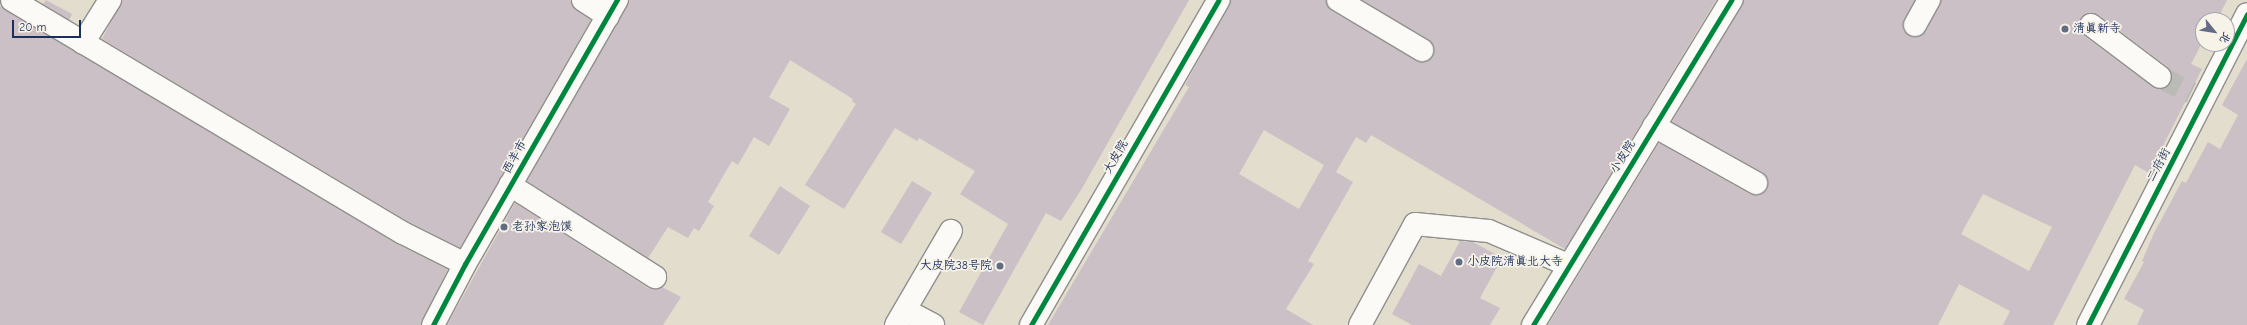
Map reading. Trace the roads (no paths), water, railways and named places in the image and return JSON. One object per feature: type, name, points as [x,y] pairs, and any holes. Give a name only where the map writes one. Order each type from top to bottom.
[{"type":"street","points":[[12,0],[403,233],[466,264]]},
{"type":"street","points":[[83,43],[110,0]]},
{"type":"street","points":[[583,0],[612,8]]},
{"type":"street","name":"大皮院","points":[[1030,325],[1219,0]]},
{"type":"street","points":[[1338,0],[1422,50]]},
{"type":"street","name":"小皮院","points":[[1533,325],[1568,265],[1731,0]]},
{"type":"street","points":[[1915,25],[1929,0]]},
{"type":"street","name":"西羊市","points":[[433,325],[510,185],[612,8]]},
{"type":"street","name":"二府街","points":[[2088,325],[2198,97],[2247,14]]},
{"type":"street","points":[[2091,25],[2160,77]]},
{"type":"street","points":[[1654,126],[1756,183]]},
{"type":"street","points":[[510,185],[656,277]]},
{"type":"street","points":[[1360,325],[1415,224],[1489,230],[1568,265]]},
{"type":"street","points":[[933,325],[900,318],[951,231]]},
{"type":"tunnel","points":[[2160,77],[2191,93]]},
{"type":"place","name":"清真新寺","points":[[2065,29]]},
{"type":"place","name":"老孙家泡馍","points":[[504,227]]},
{"type":"place","name":"小皮院清真北大寺","points":[[1459,262]]},
{"type":"place","name":"大皮院38号院","points":[[1000,266]]}]
